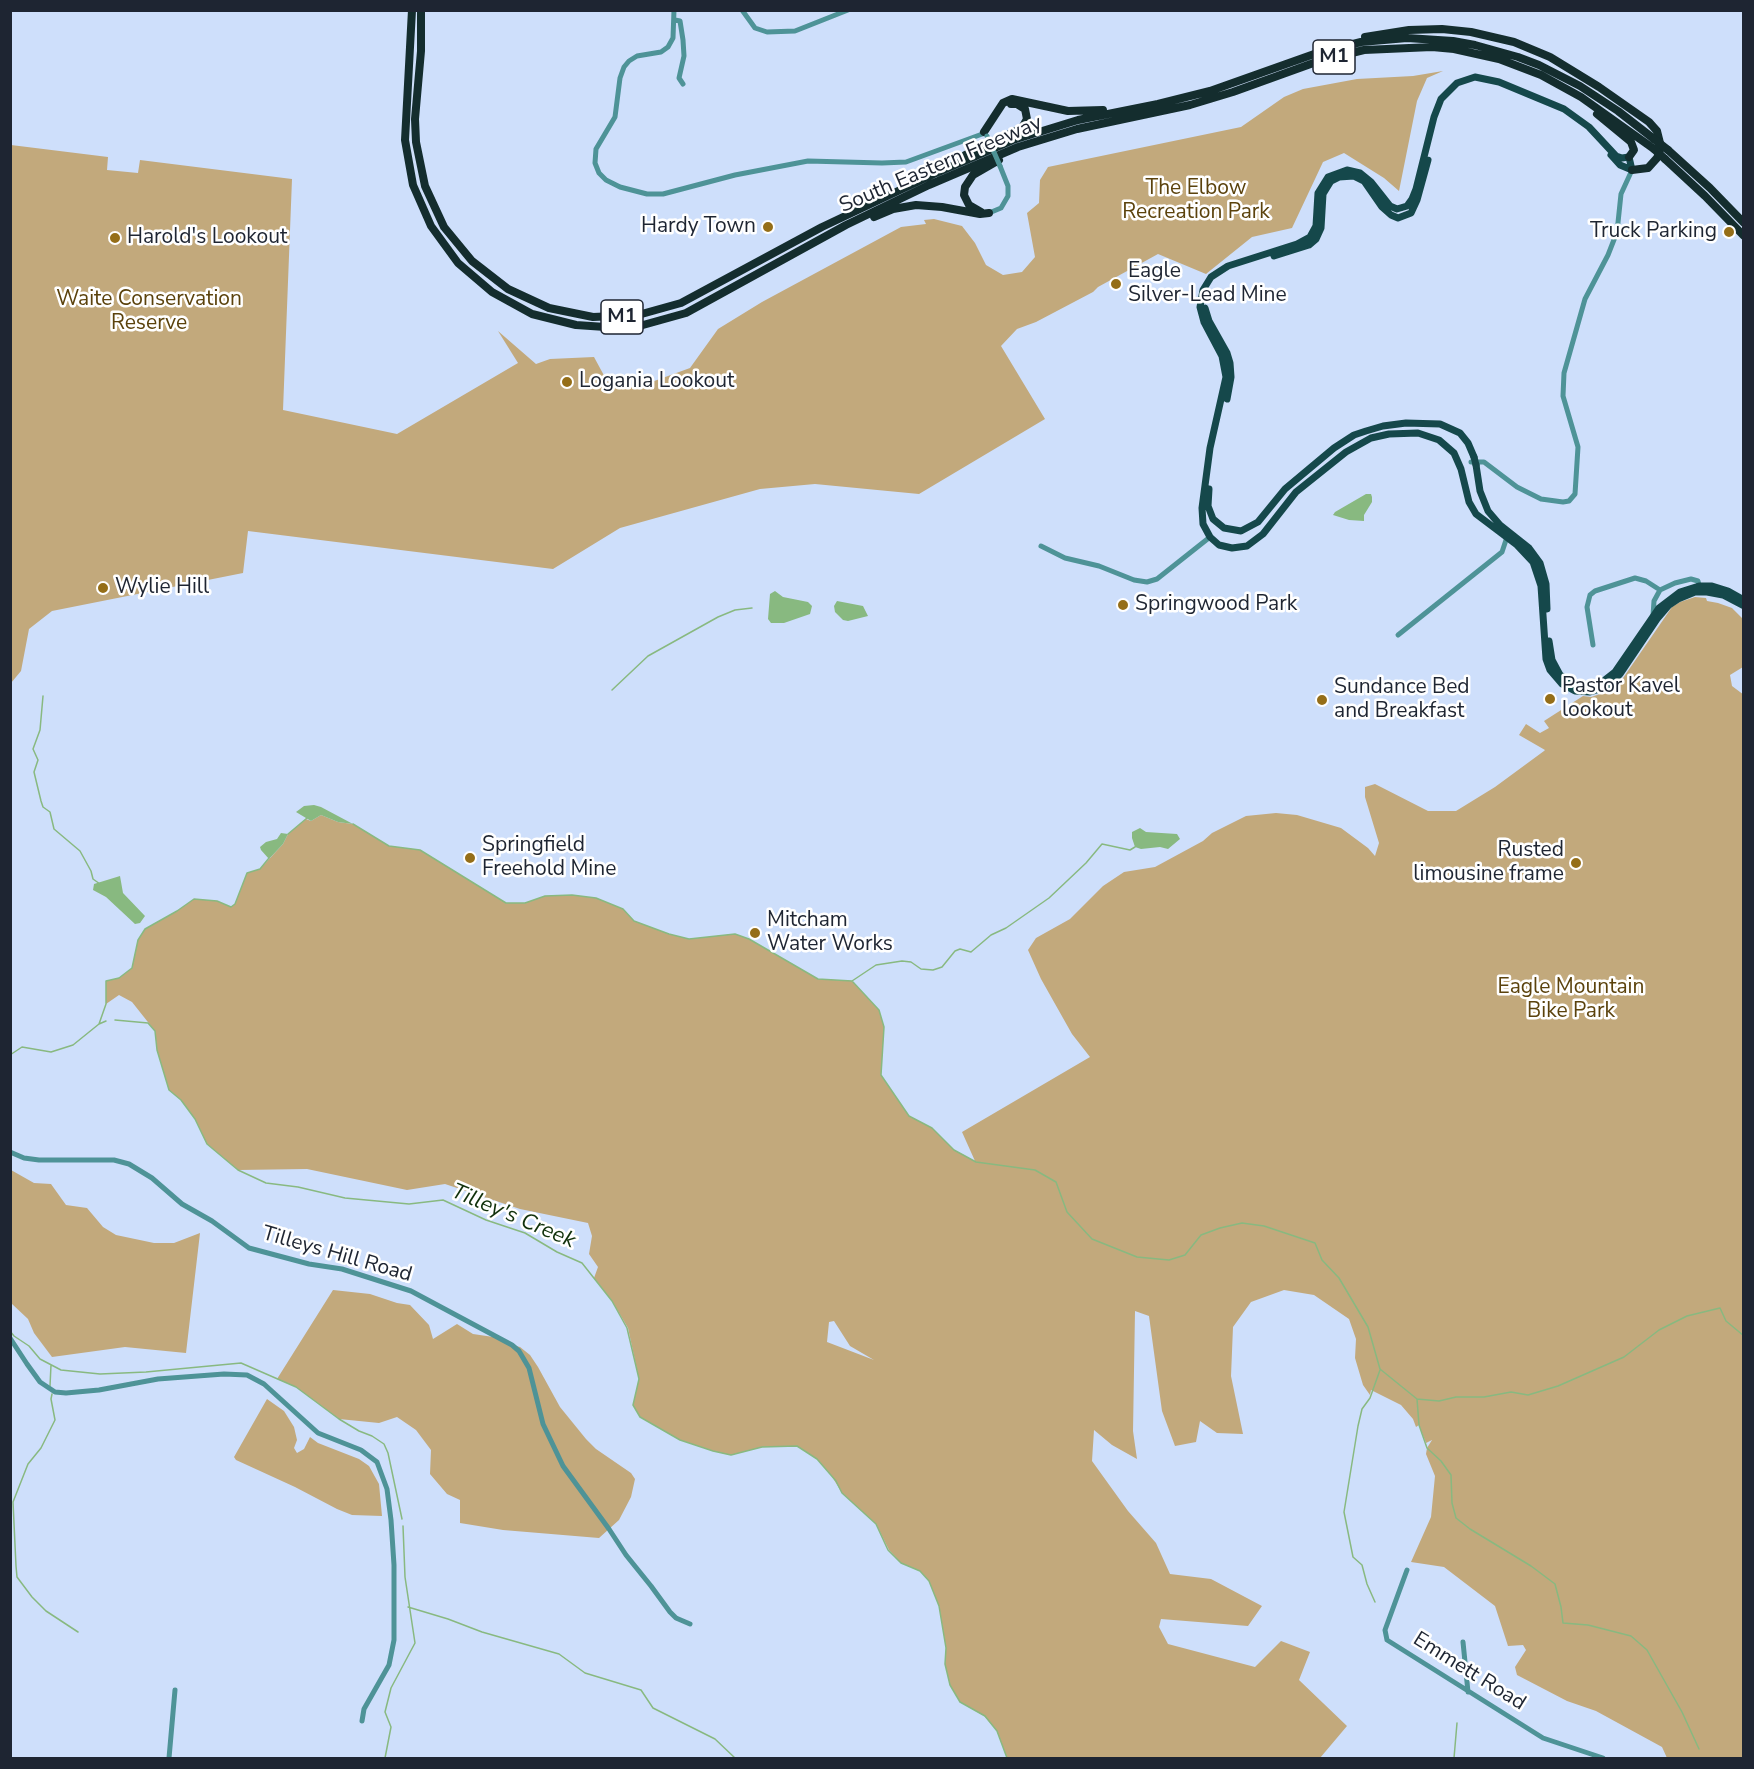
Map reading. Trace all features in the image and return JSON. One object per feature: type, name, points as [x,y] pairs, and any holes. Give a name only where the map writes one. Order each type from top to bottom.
[{"type":"highway","name":"South Eastern Freeway","points":[[412,10],[405,140],[413,185],[431,226],[448,251],[474,278],[511,304],[542,317],[576,325],[620,328],[665,320],[697,308],[806,246],[929,185],[1018,147],[1054,135],[1190,105],[1319,61],[1364,51],[1432,47],[1477,52],[1520,66],[1561,85],[1654,149],[1705,196],[1743,236]]},
{"type":"highway","name":"South Eastern Freeway","points":[[421,10],[421,51],[415,119],[416,142],[425,186],[434,208],[457,245],[489,277],[528,300],[549,308],[593,317],[638,315],[681,303],[802,238],[936,173],[1033,133],[1078,120],[1188,97],[1231,84],[1317,52],[1361,42],[1407,38],[1452,41],[1497,50],[1539,65],[1580,86],[1618,111],[1668,150],[1710,188],[1743,223]]},
{"type":"highway","points":[[1317,52],[1344,41],[1409,30],[1442,29],[1471,32],[1522,45],[1558,61],[1654,127],[1660,139],[1659,156],[1648,168],[1632,172]]},
{"type":"highway","points":[[1477,52],[1553,86],[1588,107],[1630,140],[1634,149],[1629,157]]},
{"type":"highway","points":[[986,134],[1003,103],[1012,99],[1081,112],[1188,97]]},
{"type":"highway","points":[[936,173],[969,153],[1022,128],[1027,114],[1022,106],[1009,105],[986,134]]},
{"type":"highway","points":[[989,213],[980,212],[969,205],[964,190],[970,178],[1005,157],[1087,127]]},
{"type":"highway","points":[[806,246],[905,206],[932,206],[980,214],[989,213]]},
{"type":"main road","points":[[1632,172],[1629,157],[1624,159],[1616,156],[1589,127],[1556,105],[1491,79],[1468,78],[1446,92],[1437,105],[1416,189],[1412,199],[1403,209],[1389,206],[1371,182],[1360,173],[1347,170],[1328,177],[1320,187],[1316,201],[1316,226],[1306,240],[1228,266],[1211,276],[1203,290],[1200,307],[1204,322],[1222,356],[1226,377],[1210,448],[1202,502],[1202,521],[1210,537],[1219,545],[1232,549],[1251,544],[1263,534],[1296,492],[1346,452],[1371,438],[1389,434],[1418,433],[1439,440],[1454,453],[1461,469],[1469,502],[1476,514],[1529,548],[1540,563],[1546,584],[1550,651],[1555,667],[1566,680],[1589,687],[1608,679],[1663,603],[1673,596],[1700,588],[1721,588],[1743,600]]},
{"type":"main road","points":[[1632,172],[1618,163],[1588,130],[1559,109],[1498,84],[1476,80],[1456,87],[1440,106],[1420,190],[1411,213],[1398,218],[1391,215],[1382,207],[1370,187],[1358,178],[1345,176],[1331,181],[1325,189],[1322,200],[1321,228],[1312,243],[1226,272],[1216,278],[1207,292],[1206,314],[1227,353],[1231,377],[1215,449],[1208,506],[1213,518],[1221,527],[1237,531],[1251,527],[1262,518],[1291,483],[1354,435],[1383,426],[1425,423],[1449,427],[1464,438],[1474,461],[1485,506],[1508,535],[1526,552],[1538,573],[1545,652],[1550,670],[1562,684],[1575,691],[1596,691],[1612,683],[1664,610],[1678,599],[1700,588],[1723,595],[1743,606]]},
{"type":"main road","points":[[1210,537],[1208,524],[1213,518]]},
{"type":"main road","points":[[1210,537],[1221,527]]},
{"type":"street","points":[[674,10],[674,38],[668,47],[637,56],[626,63],[620,78],[615,117],[596,149],[595,164],[599,173],[606,180],[620,187],[647,194],[663,195],[735,175],[808,161],[906,162],[986,134],[1009,189],[1004,206],[989,213]]},
{"type":"street","points":[[742,10],[755,28],[767,32],[795,31],[848,10]]},
{"type":"street","points":[[675,20],[680,21],[684,40],[684,56],[679,78],[683,84]]},
{"type":"street","points":[[1474,461],[1482,461],[1517,487],[1541,500],[1569,501],[1575,494],[1578,447],[1563,396],[1564,373],[1585,299],[1617,232],[1621,194],[1632,172]]},
{"type":"street","points":[[1398,635],[1502,552],[1508,535]]},
{"type":"street","points":[[1041,546],[1065,558],[1100,566],[1134,580],[1147,582],[1156,579],[1210,537]]},
{"type":"street","points":[[1593,645],[1587,607],[1590,595],[1594,591],[1640,578],[1660,590]]},
{"type":"street","points":[[1653,616],[1654,601],[1660,590],[1691,579],[1698,581],[1700,588]]},
{"type":"street","name":"Tilleys Hill Road","points":[[10,1152],[24,1158],[39,1160],[114,1160],[129,1164],[152,1178],[182,1204],[212,1221],[249,1248],[309,1264],[342,1269],[411,1291],[512,1345],[519,1351],[529,1368],[543,1424],[563,1466],[670,1612],[676,1618],[690,1624]]},
{"type":"street","points":[[10,1338],[40,1382],[55,1392],[66,1394],[158,1379],[224,1374],[247,1375],[264,1384],[318,1433],[361,1450],[376,1462],[387,1489],[391,1520],[394,1564],[394,1640],[389,1665],[364,1709],[362,1721]]},
{"type":"street","name":"Emmett Road","points":[[1407,1570],[1385,1630],[1387,1640],[1543,1738],[1603,1758]]},
{"type":"street","points":[[1463,1642],[1468,1692]]},
{"type":"street","points":[[169,1758],[175,1690]]},
{"type":"green space","name":"Waite Conservation Reserve","points":[[1443,71],[1427,78],[1417,101],[1399,191],[1384,178],[1344,153],[1323,162],[1292,228],[1252,237],[1206,274],[1158,254],[1093,292],[1036,322],[1017,329],[1001,346],[1045,419],[919,494],[815,484],[760,489],[620,528],[553,569],[248,531],[243,573],[52,611],[29,629],[21,671],[11,683],[11,145],[108,157],[107,170],[138,173],[140,160],[292,179],[283,410],[397,434],[518,363],[498,331],[536,364],[550,359],[594,357],[607,381],[635,388],[690,368],[718,329],[762,302],[901,227],[926,224],[924,220],[934,219],[962,226],[975,243],[986,265],[1003,275],[1022,272],[1035,257],[1027,213],[1039,203],[1040,180],[1048,167],[1241,127],[1284,97],[1303,89],[1357,79],[1413,76]]},
{"type":"green space","name":"Eagle Mountain Bike Park","points":[[1695,597],[1706,598],[1707,601],[1732,608],[1744,620],[1743,667],[1730,675],[1732,686],[1744,695],[1743,1758],[1667,1758],[1662,1747],[1596,1711],[1567,1701],[1517,1675],[1515,1667],[1526,1650],[1523,1645],[1508,1646],[1495,1606],[1444,1567],[1411,1562],[1431,1517],[1435,1476],[1426,1454],[1432,1440],[1426,1443],[1419,1425],[1416,1427],[1413,1419],[1401,1405],[1371,1390],[1370,1395],[1363,1385],[1355,1358],[1356,1339],[1349,1319],[1314,1295],[1284,1290],[1251,1302],[1233,1327],[1231,1376],[1243,1434],[1217,1433],[1200,1421],[1196,1442],[1175,1446],[1162,1411],[1149,1316],[1135,1311],[1133,1431],[1137,1459],[1112,1445],[1094,1430],[1092,1461],[1128,1511],[1156,1543],[1170,1574],[1211,1579],[1262,1606],[1248,1626],[1161,1619],[1159,1627],[1168,1644],[1255,1667],[1281,1641],[1310,1652],[1299,1680],[1347,1726],[1320,1758],[1007,1758],[997,1731],[984,1716],[960,1702],[950,1685],[945,1664],[946,1648],[939,1606],[929,1581],[920,1571],[901,1563],[889,1550],[876,1524],[842,1493],[831,1475],[817,1459],[797,1446],[762,1447],[731,1455],[713,1451],[680,1440],[640,1417],[633,1405],[639,1379],[628,1328],[612,1301],[594,1278],[598,1267],[589,1254],[592,1236],[588,1223],[520,1209],[445,1184],[407,1190],[307,1169],[238,1170],[207,1144],[195,1119],[181,1100],[169,1090],[157,1050],[155,1031],[132,1002],[119,995],[106,1004],[106,981],[119,978],[132,968],[138,940],[145,929],[194,899],[217,901],[231,907],[235,904],[247,873],[260,869],[283,844],[288,834],[306,819],[311,821],[321,815],[338,822],[353,824],[389,846],[420,850],[506,903],[525,903],[545,896],[572,895],[596,898],[623,909],[634,921],[669,934],[689,939],[735,934],[749,939],[818,979],[852,981],[879,1010],[884,1027],[881,1075],[909,1116],[932,1128],[954,1150],[975,1161],[962,1132],[1090,1057],[1072,1034],[1041,979],[1028,950],[1036,938],[1070,919],[1103,886],[1124,872],[1155,867],[1246,816],[1276,813],[1297,815],[1341,828],[1375,856],[1379,843],[1365,797],[1365,787],[1375,784],[1428,811],[1456,811],[1495,787],[1545,750],[1519,735],[1526,724],[1540,733],[1549,728],[1544,721],[1583,696],[1591,697],[1603,693],[1621,681],[1672,607]],"holes":[[[834,1321],[850,1346],[874,1360],[827,1342],[829,1322]]]},
{"type":"green space","points":[[11,1170],[34,1183],[51,1184],[66,1205],[87,1208],[103,1227],[116,1235],[154,1243],[174,1243],[200,1233],[186,1353],[125,1347],[52,1357],[34,1333],[28,1319],[11,1303]]},
{"type":"green space","points":[[333,1290],[370,1294],[410,1305],[429,1325],[433,1339],[457,1324],[473,1334],[500,1338],[520,1347],[530,1355],[560,1407],[586,1439],[596,1449],[631,1473],[635,1479],[631,1497],[619,1520],[599,1538],[503,1530],[460,1523],[460,1500],[447,1494],[430,1474],[431,1450],[416,1430],[397,1417],[379,1423],[339,1419],[296,1387],[277,1379]]},
{"type":"green space","points":[[267,1399],[284,1411],[294,1427],[297,1440],[294,1448],[297,1453],[304,1449],[310,1437],[318,1443],[359,1459],[369,1466],[379,1484],[382,1516],[352,1515],[236,1460],[234,1457]]},
{"type":"shaded area","points":[[1366,494],[1371,494],[1372,502],[1364,515],[1364,521],[1349,520],[1333,515],[1335,512]]},
{"type":"shaded area","points":[[775,591],[783,597],[808,602],[812,606],[810,614],[784,623],[771,623],[768,619],[770,594]]},
{"type":"shaded area","points":[[837,601],[863,606],[868,616],[843,620],[835,612],[834,606]]},
{"type":"shaded area","points":[[314,805],[353,824],[338,822],[321,815],[311,821],[296,812],[304,806]]},
{"type":"shaded area","points":[[1140,828],[1146,832],[1177,834],[1180,839],[1168,849],[1160,847],[1141,849],[1135,847],[1132,838],[1132,832]]},
{"type":"shaded area","points":[[281,833],[288,834],[283,844],[269,859],[260,847],[266,842],[277,839]]},
{"type":"shaded area","points":[[120,876],[123,893],[145,916],[140,923],[135,924],[106,897],[93,890],[94,884]]},
{"type":"waterway","points":[[612,690],[648,656],[718,617],[735,610],[752,608]]},
{"type":"waterway","points":[[43,696],[40,730],[33,749],[38,760],[34,772],[41,801],[43,807],[50,812],[54,829],[80,851],[93,879],[100,884]]},
{"type":"waterway","points":[[288,834],[307,818]]},
{"type":"waterway","points":[[353,824],[389,846],[420,850],[506,903],[525,903],[545,896],[572,895],[596,898],[623,909],[634,921],[669,934],[689,939],[735,934],[749,939],[818,979],[852,981],[876,965],[902,961],[911,962],[921,969],[933,970],[942,967],[955,951],[960,949],[971,952],[991,935],[1006,928],[1049,898],[1086,863],[1102,844],[1130,850],[1135,847]]},
{"type":"waterway","points":[[10,1055],[22,1047],[51,1052],[73,1045],[99,1024],[106,1004],[106,981],[119,978],[132,968],[138,940],[145,929],[194,899],[217,901],[231,907],[235,904],[247,873],[260,869],[269,858]]},
{"type":"waterway","points":[[853,982],[879,1010],[884,1027],[881,1075],[909,1116],[932,1128],[954,1150],[976,1162],[1035,1170],[1056,1182],[1067,1212],[1092,1239],[1137,1257],[1169,1260],[1185,1255],[1201,1235],[1242,1223],[1264,1226],[1315,1243],[1322,1260],[1339,1278],[1368,1327],[1380,1369],[1417,1399],[1439,1401],[1456,1397],[1484,1397],[1511,1392],[1528,1395],[1558,1386],[1624,1357],[1659,1330],[1687,1316],[1720,1308],[1726,1321],[1744,1336]]},
{"type":"waterway","name":"Tilley's Creek","points":[[115,1020],[148,1023],[155,1031],[157,1050],[169,1090],[181,1100],[195,1119],[207,1144],[238,1170],[266,1183],[298,1187],[345,1198],[409,1204],[443,1200],[486,1220],[525,1233],[557,1252],[582,1263],[612,1301],[627,1328],[639,1379],[633,1405],[640,1417],[680,1440],[713,1451],[731,1455],[762,1447],[797,1446],[817,1459],[836,1481],[842,1493],[876,1524],[888,1550],[901,1563],[920,1571],[929,1581],[939,1606],[946,1648],[945,1664],[950,1685],[960,1702],[985,1716],[997,1731],[1007,1758]]},
{"type":"waterway","name":"Tilley's Creek","points":[[99,1024],[106,1021]]},
{"type":"waterway","points":[[10,1331],[29,1346],[40,1359],[61,1370],[100,1374],[241,1363],[296,1387],[339,1419],[384,1444],[402,1519]]},
{"type":"waterway","points":[[50,1386],[51,1365]]},
{"type":"waterway","points":[[1375,1602],[1362,1565],[1353,1557],[1344,1512],[1362,1409],[1370,1398],[1380,1370]]},
{"type":"waterway","points":[[52,1394],[55,1420],[41,1448],[28,1464],[13,1502],[17,1577],[46,1611],[78,1632]]},
{"type":"waterway","points":[[1417,1399],[1419,1425],[1427,1448],[1441,1461],[1451,1475],[1452,1503],[1456,1518],[1555,1584],[1563,1623],[1588,1625],[1631,1636],[1647,1650],[1682,1712],[1699,1749]]},
{"type":"waterway","points":[[385,1758],[391,1727],[385,1712],[391,1688],[415,1643],[405,1577],[403,1526]]},
{"type":"waterway","points":[[408,1607],[482,1632],[559,1654],[585,1673],[641,1690],[653,1708],[715,1739],[735,1758]]},
{"type":"waterway","points":[[1454,1758],[1457,1723]]},
{"type":"place","name":"Hardy Town","points":[[768,227]]},
{"type":"place","name":"Truck Parking","points":[[1729,232]]},
{"type":"place","name":"Harold's Lookout","points":[[115,238]]},
{"type":"place","name":"Eagle Silver-Lead Mine","points":[[1116,284]]},
{"type":"place","name":"Logania Lookout","points":[[567,382]]},
{"type":"place","name":"Wylie Hill","points":[[103,588]]},
{"type":"place","name":"Springwood Park","points":[[1123,605]]},
{"type":"place","name":"Pastor Kavel lookout","points":[[1550,699]]},
{"type":"place","name":"Sundance Bed and Breakfast","points":[[1322,700]]},
{"type":"place","name":"Springfield Freehold Mine","points":[[470,858]]},
{"type":"place","name":"Rusted limousine frame","points":[[1576,863]]},
{"type":"place","name":"Mitcham Water Works","points":[[755,933]]},
{"type":"park label","name":"The Elbow Recreation Park","points":[[1196,201]]}]
